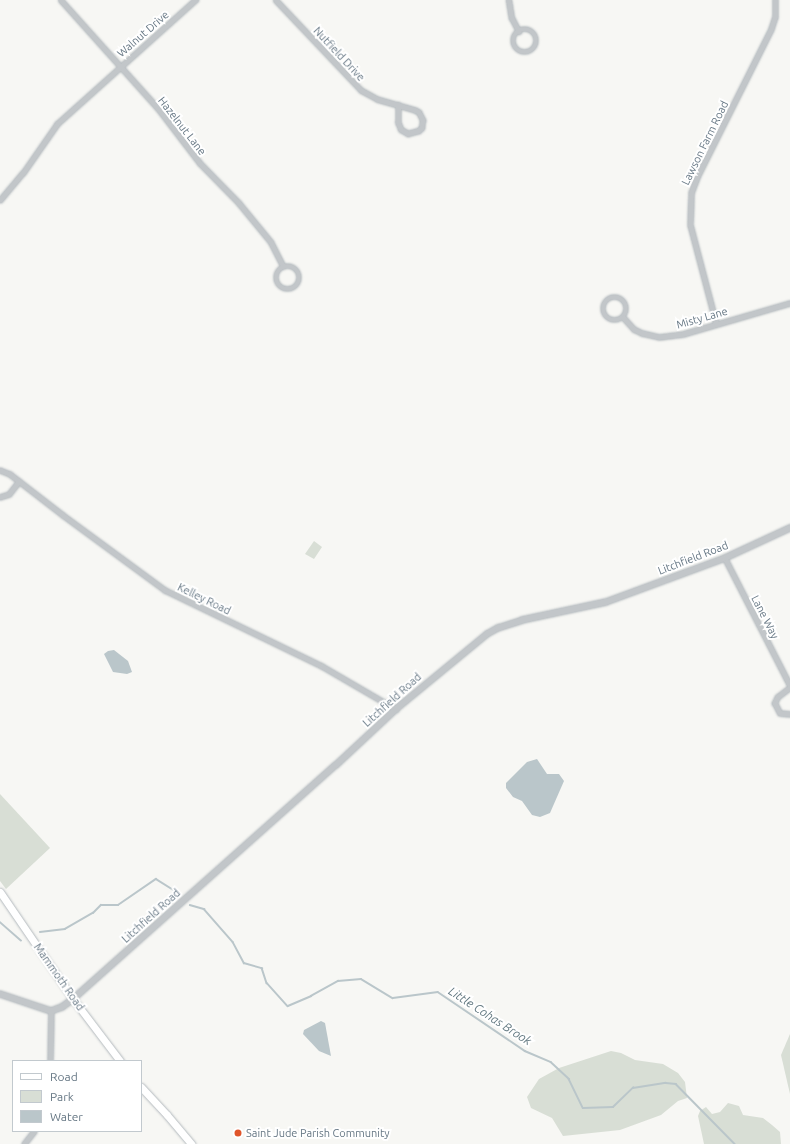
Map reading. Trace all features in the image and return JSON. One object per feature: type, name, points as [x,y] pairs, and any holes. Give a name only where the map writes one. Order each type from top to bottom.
[{"type":"main road","name":"Mammoth Road","points":[[0,892],[73,999],[119,1060]]},
{"type":"main road","points":[[142,1088],[191,1144]]},
{"type":"street","name":"Hazelnut Lane","points":[[61,0],[170,123],[200,163],[239,203],[275,248],[283,266]]},
{"type":"street","name":"Walnut Drive","points":[[0,200],[23,173],[57,124],[195,0]]},
{"type":"street","name":"Nutfield Drive","points":[[276,0],[361,90],[377,99],[415,110],[421,116],[423,124],[419,131],[408,134],[401,130],[398,123],[398,106]]},
{"type":"street","points":[[509,0],[512,18],[519,31]]},
{"type":"street","name":"Lawson Farm Road","points":[[716,324],[690,224],[691,193],[771,29],[775,17],[775,0]]},
{"type":"street","points":[[530,30],[536,35],[537,46],[531,52],[523,53],[516,49],[514,38],[519,31],[530,30]]},
{"type":"street","points":[[283,266],[291,266],[298,271],[300,275],[299,283],[293,289],[284,290],[276,282],[276,275],[283,266]]},
{"type":"street","points":[[615,297],[622,300],[627,306],[624,318],[617,321],[609,320],[604,314],[604,303],[615,297]]},
{"type":"street","name":"Misty Lane","points":[[624,318],[634,328],[642,333],[659,337],[683,334],[790,303]]},
{"type":"street","name":"Kelley Road","points":[[0,470],[6,471],[166,590],[322,666],[396,709]]},
{"type":"street","points":[[0,497],[9,494],[19,481]]},
{"type":"street","name":"Litchfield Road","points":[[51,1011],[62,1007],[73,999],[336,765],[396,709],[487,634],[498,628],[522,620],[606,602],[725,558],[790,528]]},
{"type":"street","name":"Lane Way","points":[[725,558],[790,686],[778,696],[776,703],[780,712],[790,714]]},
{"type":"street","points":[[0,994],[51,1011],[50,1060]]},
{"type":"street","points":[[24,1144],[33,1132]]},
{"type":"green space","points":[[314,541],[322,547],[314,559],[305,554]]},
{"type":"green space","points":[[0,794],[50,848],[6,889],[0,881]]},
{"type":"green space","points":[[790,1034],[790,1094],[781,1055]]},
{"type":"green space","points":[[611,1051],[621,1053],[635,1060],[663,1064],[678,1073],[685,1082],[687,1098],[678,1101],[661,1115],[620,1130],[563,1136],[552,1118],[531,1108],[527,1097],[539,1079],[559,1068]]},
{"type":"green space","points":[[728,1103],[739,1106],[743,1115],[763,1118],[780,1132],[781,1144],[704,1144],[698,1116],[700,1111],[706,1107],[712,1114],[720,1112]]},
{"type":"water","points":[[114,650],[128,661],[132,672],[127,674],[113,672],[104,654],[108,651]]},
{"type":"water","points":[[537,759],[547,774],[559,774],[564,781],[550,813],[540,817],[532,815],[522,801],[513,797],[506,788],[506,783],[527,762]]},
{"type":"water","points":[[321,1021],[325,1023],[331,1056],[319,1051],[303,1034],[304,1030]]},
{"type":"waterway","name":"Little Cohas Brook","points":[[40,932],[65,929],[93,913],[101,905],[118,905],[156,879],[178,893]]},
{"type":"waterway","name":"Little Cohas Brook","points":[[190,905],[204,909],[233,942],[244,963],[262,968],[267,983],[288,1006],[311,996],[338,981],[361,979],[393,998],[438,992],[525,1051],[551,1062],[569,1079],[583,1108],[613,1107],[633,1088],[666,1083],[676,1084],[735,1144]]},
{"type":"waterway","name":"Little Cohas Brook","points":[[0,922],[21,940]]},
{"type":"place","name":"Saint Jude Parish Community","points":[[238,1133]]}]
